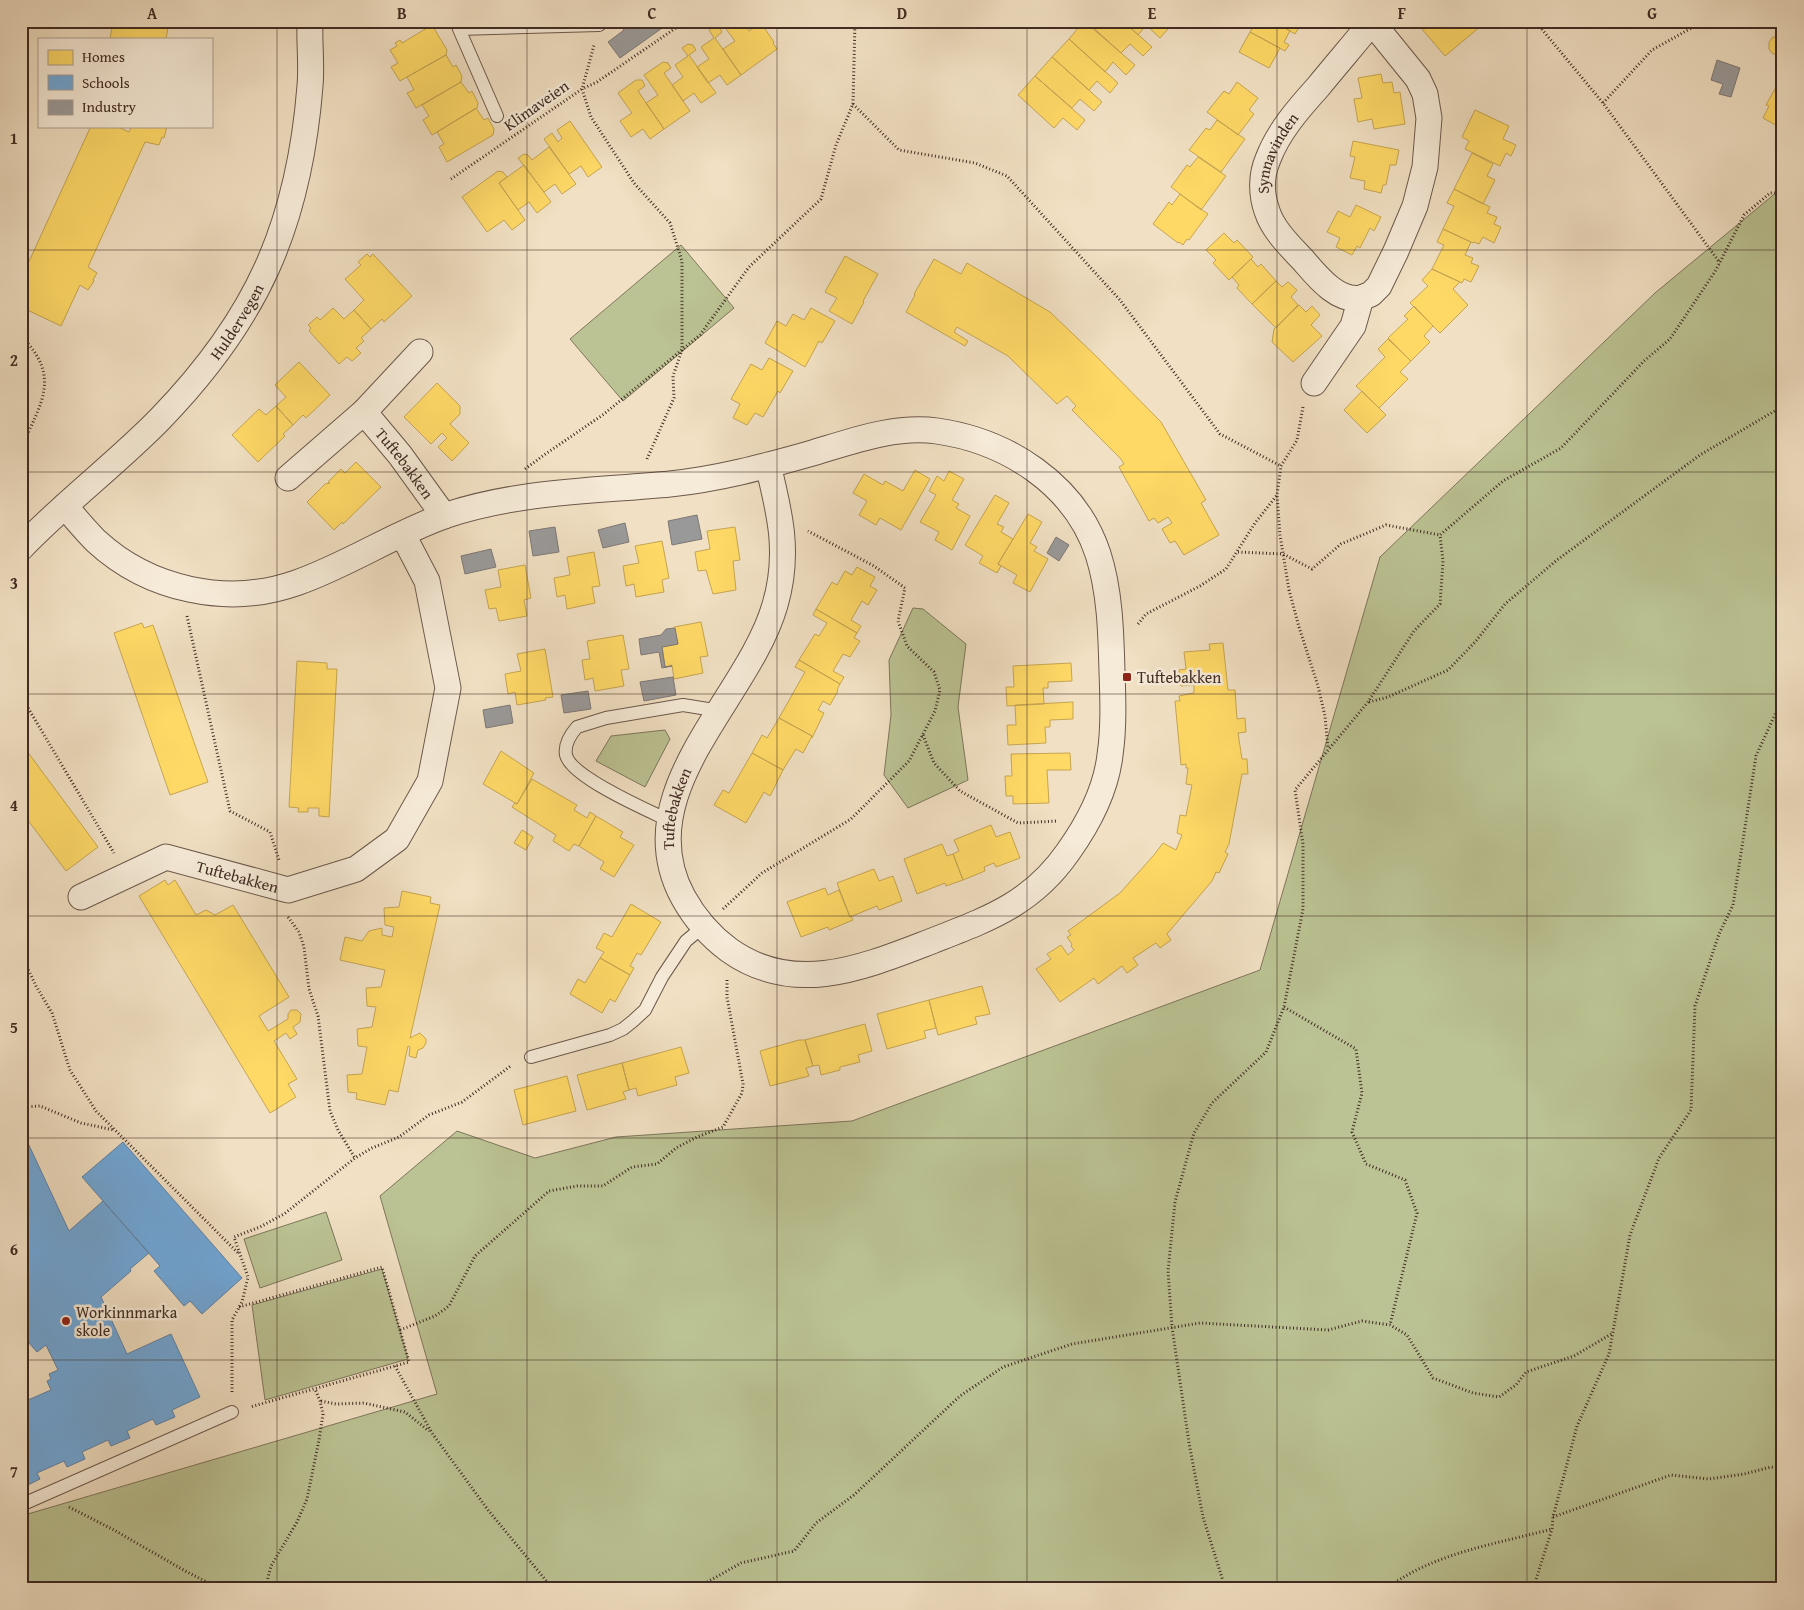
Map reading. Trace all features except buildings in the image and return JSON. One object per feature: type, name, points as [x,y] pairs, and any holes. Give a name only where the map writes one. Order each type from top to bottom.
[{"type":"street","name":"Huldervegen","points":[[21,548],[159,419],[201,374],[236,325],[265,274],[283,229],[299,167],[310,83],[310,21]]},
{"type":"street","name":"Synnavinden","points":[[1371,22],[1418,79],[1425,94],[1430,118],[1425,167],[1415,206],[1396,251],[1379,286],[1371,294],[1361,298],[1349,298],[1338,294],[1310,269],[1294,250],[1271,220],[1265,204],[1263,186],[1268,159],[1285,128],[1300,107],[1371,22]]},
{"type":"street","points":[[1314,383],[1353,326],[1361,298]]},
{"type":"street","name":"Tuftebakken","points":[[288,478],[364,412],[420,352]]},
{"type":"street","name":"Tuftebakken","points":[[364,412],[400,455],[444,516]]},
{"type":"street","name":"Tuftebakken","points":[[65,506],[94,540],[140,571],[181,588],[225,594],[258,592],[296,583],[444,516],[506,500],[549,494],[713,479],[855,440],[890,433],[922,429],[960,435],[1001,448],[1023,461],[1042,475],[1068,502],[1088,529],[1098,554],[1105,582],[1110,632],[1113,708],[1110,754],[1106,776],[1088,819],[1063,860],[1049,877],[1034,890],[1008,909],[992,917],[911,949],[841,972],[802,976],[778,973],[761,968],[732,952],[714,939],[683,896],[670,863],[667,841],[668,820],[673,799],[682,776],[752,660],[774,610],[783,568],[781,517],[768,465]]},
{"type":"street","name":"Tuftebakken","points":[[81,897],[166,856],[288,890],[356,869],[397,839],[430,781],[448,688],[427,582],[404,534]]},
{"type":"lane","points":[[497,116],[459,29],[602,23]]},
{"type":"lane","points":[[668,820],[595,783],[579,772],[566,754],[567,742],[576,727],[606,718],[682,705],[720,711]]},
{"type":"lane","points":[[531,1057],[610,1035],[634,1021],[644,1010],[662,977],[686,941],[704,926]]},
{"type":"lane","points":[[21,1505],[232,1412]]},
{"type":"path","points":[[648,486],[646,461],[674,398],[673,376],[682,350],[682,261],[670,223],[628,175],[591,117],[582,89],[597,82],[686,21]]},
{"type":"path","points":[[506,500],[518,476],[544,454],[604,414],[700,335],[749,267],[821,199],[836,145],[854,104],[855,21]]},
{"type":"path","points":[[1535,21],[1604,103],[1720,263]]},
{"type":"path","points":[[1604,103],[1652,50],[1704,21]]},
{"type":"path","name":"Klimaveien","points":[[451,179],[582,89],[602,23]]},
{"type":"path","points":[[854,104],[899,150],[975,163],[1006,176],[1120,300],[1220,434],[1281,466]]},
{"type":"path","points":[[1440,535],[1503,481],[1561,448],[1644,362],[1670,339],[1720,263],[1744,215],[1770,193],[1783,193]]},
{"type":"path","points":[[21,336],[42,361],[46,376],[44,396],[21,448]]},
{"type":"path","points":[[1314,383],[1303,405],[1298,440],[1281,466],[1277,496],[1289,590],[1298,626],[1318,686],[1325,716],[1328,749]]},
{"type":"path","points":[[1368,702],[1388,697],[1448,670],[1476,641],[1505,604],[1557,560],[1700,455],[1783,406]]},
{"type":"path","points":[[1110,632],[1134,629],[1146,614],[1200,586],[1226,569],[1255,523],[1277,496]]},
{"type":"path","points":[[704,926],[762,873],[851,820],[909,761],[935,711],[940,690],[934,672],[907,646],[898,621],[905,588],[874,566],[781,517]]},
{"type":"path","points":[[1238,552],[1283,554],[1312,569],[1340,544],[1386,525],[1440,535]]},
{"type":"path","points":[[1224,1589],[1203,1517],[1189,1443],[1172,1327],[1168,1271],[1175,1202],[1194,1133],[1212,1103],[1266,1052],[1284,1008],[1303,909],[1303,844],[1295,790],[1368,702],[1414,630],[1440,604],[1443,561],[1440,535]]},
{"type":"path","points":[[21,696],[127,875]]},
{"type":"path","points":[[1533,1589],[1552,1529],[1553,1517],[1577,1426],[1609,1354],[1630,1235],[1659,1158],[1690,1110],[1694,1006],[1719,934],[1733,905],[1756,756],[1783,697]]},
{"type":"path","points":[[923,735],[934,763],[960,791],[1018,824],[1088,819]]},
{"type":"path","points":[[400,1330],[435,1316],[449,1306],[475,1256],[549,1191],[576,1186],[603,1186],[632,1167],[657,1164],[676,1148],[723,1127],[742,1093],[743,1084],[727,997],[729,964],[732,952]]},
{"type":"path","points":[[21,954],[36,986],[52,1013],[70,1070],[96,1111],[241,1256]]},
{"type":"path","points":[[1284,1008],[1356,1049],[1362,1093],[1352,1132],[1366,1164],[1406,1180],[1417,1213],[1390,1325]]},
{"type":"path","points":[[239,1307],[382,1267],[409,1362],[232,1412],[232,1320],[239,1307],[248,1278],[234,1237],[260,1227],[284,1214],[355,1158],[372,1148],[399,1138],[429,1115],[462,1102],[520,1060],[531,1057]]},
{"type":"path","points":[[21,1107],[40,1106],[81,1123],[114,1130]]},
{"type":"path","points":[[695,1589],[741,1563],[794,1551],[816,1523],[854,1495],[960,1396],[1003,1367],[1072,1344],[1200,1323],[1328,1330],[1362,1321],[1390,1325],[1406,1335],[1433,1378],[1473,1393],[1498,1397],[1516,1385],[1526,1372],[1574,1356],[1613,1333]]},
{"type":"path","points":[[395,1366],[432,1433],[488,1510],[553,1589]]},
{"type":"path","points":[[265,1589],[271,1566],[297,1522],[307,1499],[323,1414],[315,1389]]},
{"type":"path","points":[[320,1401],[336,1404],[364,1403],[404,1412],[432,1433]]},
{"type":"path","points":[[1553,1517],[1671,1475],[1709,1479],[1744,1474],[1771,1467],[1783,1469]]},
{"type":"path","points":[[46,1495],[221,1589]]},
{"type":"path","points":[[1386,1589],[1395,1582],[1438,1559],[1552,1529]]},
{"type":"green space","points":[[1783,187],[1783,1589],[21,1589],[21,1516],[437,1394],[380,1196],[457,1131],[535,1158],[616,1137],[852,1121],[1260,970],[1380,557],[1655,293]]},
{"type":"green space","points":[[681,245],[734,308],[623,401],[570,339]]},
{"type":"green space","points":[[913,608],[923,609],[966,644],[958,707],[968,780],[908,808],[884,775],[891,715],[889,660]]},
{"type":"green space","points":[[665,730],[670,739],[645,787],[596,761],[611,736]]},
{"type":"green space","points":[[326,1212],[342,1260],[260,1288],[244,1239]]},
{"type":"green space","points":[[382,1269],[408,1359],[265,1400],[252,1305]]},
{"type":"place","name":"Tuftebakken","points":[[1127,677]]},
{"type":"place","name":"Workinnmarka skole","points":[[66,1321]]}]
